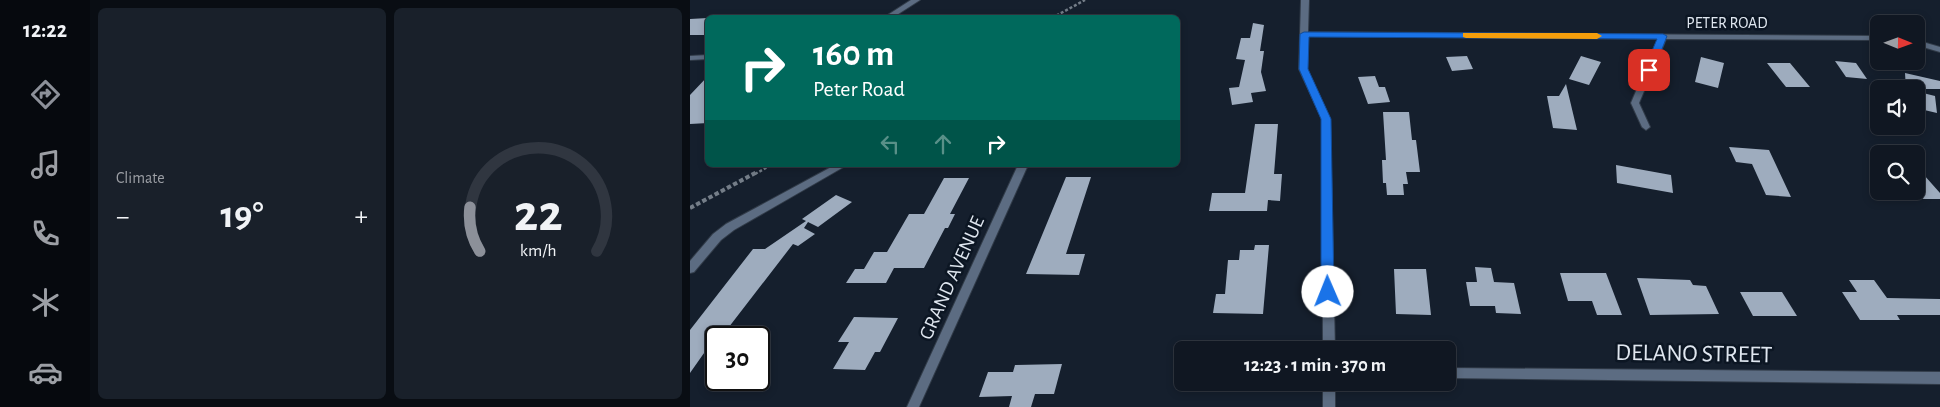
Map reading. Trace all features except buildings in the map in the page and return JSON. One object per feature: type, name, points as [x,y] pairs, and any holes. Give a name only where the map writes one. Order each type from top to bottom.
[{"type":"street","points":[[891,15],[916,0]]},
{"type":"street","points":[[1305,0],[1303,69],[1326,119],[1329,341]]},
{"type":"street","name":"PETER ROAD","points":[[1304,34],[1870,38]]},
{"type":"street","points":[[1646,126],[1635,103],[1663,36]]},
{"type":"street","points":[[1925,44],[1940,50]]},
{"type":"street","points":[[690,58],[705,57]]},
{"type":"street","points":[[690,269],[718,237],[730,227],[838,167]]},
{"type":"street","name":"GRAND AVENUE","points":[[913,407],[1022,167]]},
{"type":"street","name":"DELANO STREET","points":[[1456,373],[1940,378]]},
{"type":"street","points":[[1329,391],[1329,407]]},
{"type":"path","points":[[1058,15],[1085,0]]},
{"type":"path","points":[[690,208],[767,167]]},
{"type":"slow traffic","points":[[1466,35],[1597,36]]},
{"type":"route","points":[[1328,292],[1326,119],[1303,69],[1304,34],[1663,36],[1649,70]]}]
